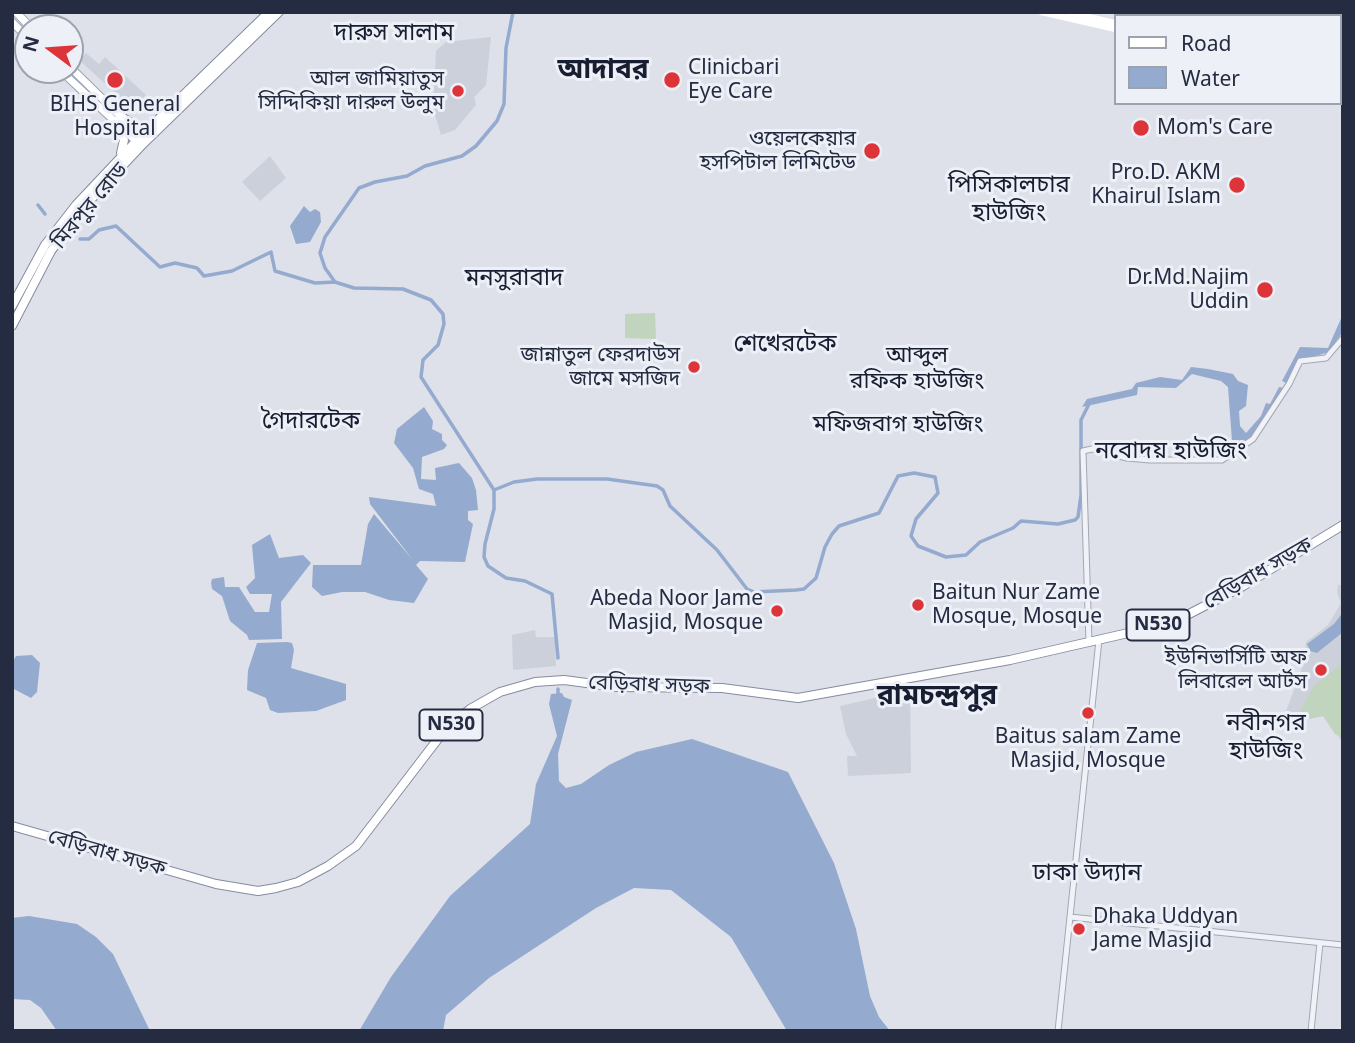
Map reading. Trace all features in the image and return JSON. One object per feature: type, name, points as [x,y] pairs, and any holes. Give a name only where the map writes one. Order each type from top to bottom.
[{"type":"highway","name":"মিরপুর রোড","points":[[12,326],[40,270],[64,232],[151,127],[270,12]]},
{"type":"highway","name":"মিরপুর রোড","points":[[12,306],[57,228],[118,159],[142,140],[278,12]]},
{"type":"highway","points":[[117,119],[138,127],[151,127]]},
{"type":"highway","points":[[117,119],[124,142],[118,159]]},
{"type":"highway","name":"বেড়িবাধ সড়ক","points":[[12,826],[216,884],[258,891],[276,888],[298,882],[328,866],[356,846],[444,731],[470,709],[500,692],[523,685],[564,680],[617,687],[722,688],[774,696],[814,696],[1089,643],[1152,627],[1207,605],[1343,525]]},
{"type":"main road","points":[[1041,12],[1114,29]]},
{"type":"main road","points":[[1068,12],[1114,23]]},
{"type":"main road","points":[[84,82],[117,119]]},
{"type":"main road","points":[[76,84],[142,140]]},
{"type":"street","points":[[1089,643],[1083,451],[1093,449],[1127,458],[1150,460],[1222,460],[1253,439],[1289,384],[1300,361],[1326,358],[1343,338]]},
{"type":"street","points":[[1058,1031],[1100,640]]},
{"type":"street","points":[[1070,916],[1343,945]]},
{"type":"street","points":[[1311,1031],[1320,943]]},
{"type":"shaded area","name":"আল জামিয়াতুস সিদ্দিকিয়া দারুল উলুম","points":[[491,37],[486,85],[474,97],[476,105],[455,130],[441,135],[433,108],[436,51],[446,42]]},
{"type":"shaded area","name":"BIHS General Hospital","points":[[86,53],[99,64],[105,57],[146,95],[133,109],[84,65]]},
{"type":"shaded area","points":[[270,156],[286,178],[260,201],[242,182]]},
{"type":"shaded area","name":"ইউনিভার্সিটি অফ লিবারেল আর্টস","points":[[1338,585],[1343,585],[1343,743],[1323,716],[1301,721],[1285,714],[1305,660],[1306,642],[1328,625],[1341,603],[1337,593]]},
{"type":"shaded area","points":[[535,630],[536,637],[555,637],[556,666],[513,670],[512,635]]},
{"type":"shaded area","points":[[910,690],[911,773],[848,776],[847,756],[857,756],[846,734],[840,706]]},
{"type":"green space","points":[[655,313],[656,339],[625,338],[625,314]]},
{"type":"green space","points":[[1343,663],[1341,736],[1335,734],[1323,716],[1299,721],[1301,717],[1297,716],[1314,686]]},
{"type":"water","points":[[304,206],[310,212],[315,209],[320,212],[321,222],[310,242],[296,244],[290,226]]},
{"type":"water","points":[[1343,314],[1343,331],[1329,352],[1300,361],[1292,377],[1250,439],[1236,448],[1232,441],[1228,387],[1221,381],[1192,374],[1176,388],[1138,387],[1137,395],[1082,407],[1087,399],[1132,389],[1136,383],[1160,377],[1182,380],[1191,367],[1208,369],[1233,374],[1238,381],[1248,385],[1246,406],[1239,411],[1240,426],[1246,433],[1261,416],[1266,403],[1270,404],[1279,387],[1284,388],[1286,383],[1282,381],[1300,347],[1328,348]]},
{"type":"water","points":[[424,407],[433,421],[432,429],[442,434],[442,440],[447,445],[444,449],[422,457],[421,479],[436,480],[435,468],[459,463],[472,478],[476,490],[478,510],[468,511],[468,520],[473,524],[465,562],[420,561],[416,565],[428,579],[414,603],[389,600],[365,592],[342,592],[322,596],[312,587],[313,565],[361,565],[368,524],[374,514],[412,559],[370,504],[369,497],[436,506],[433,494],[419,489],[413,468],[394,443],[397,429]]},
{"type":"water","points":[[270,534],[279,558],[303,555],[311,563],[281,602],[282,639],[249,640],[247,635],[230,621],[222,596],[212,589],[211,583],[212,579],[224,577],[225,587],[239,587],[255,612],[269,612],[272,594],[250,594],[246,587],[255,578],[252,545]]},
{"type":"water","points":[[1343,612],[1343,632],[1317,653],[1310,651],[1307,644],[1334,624]]},
{"type":"water","points":[[257,643],[292,643],[294,650],[291,668],[346,684],[346,700],[316,711],[278,713],[270,710],[266,698],[247,690],[248,670]]},
{"type":"water","points":[[32,655],[40,663],[37,692],[31,698],[12,688],[12,663],[16,656]]},
{"type":"water","points":[[562,693],[564,697],[572,700],[558,754],[559,781],[566,788],[581,784],[609,765],[636,752],[692,739],[788,772],[834,863],[856,929],[870,996],[879,1017],[890,1031],[787,1031],[731,937],[671,890],[634,888],[596,908],[489,978],[446,1015],[443,1031],[359,1031],[391,977],[450,896],[530,824],[536,784],[557,736],[549,704],[551,694]]},
{"type":"water","points":[[29,916],[77,924],[96,937],[113,954],[150,1031],[57,1031],[41,1008],[30,1000],[12,999],[12,918]]},
{"type":"waterway","points":[[513,12],[506,48],[504,104],[497,121],[476,146],[462,156],[425,166],[407,176],[359,188],[325,237],[320,253],[325,268],[335,282],[354,288],[403,289],[431,300],[443,314],[444,324],[438,345],[423,360],[421,377],[494,490],[494,509],[485,544],[484,557],[488,566],[506,578],[525,581],[552,594],[558,658]]},
{"type":"waterway","points":[[38,205],[45,214]]},
{"type":"waterway","points":[[80,239],[89,239],[99,230],[116,226],[160,267],[175,263],[197,268],[204,276],[232,271],[271,252],[275,271],[315,283],[335,282]]},
{"type":"waterway","points":[[494,490],[514,482],[537,479],[607,479],[657,486],[663,490],[670,506],[717,550],[747,589],[754,592],[804,589],[816,578],[825,547],[832,534],[839,526],[879,513],[898,476],[914,473],[935,477],[938,493],[916,519],[911,536],[918,546],[946,557],[966,555],[980,542],[1013,528],[1021,521],[1058,524],[1075,520],[1078,517],[1081,495],[1081,420],[1089,404]]},
{"type":"place","name":"BIHS General Hospital","points":[[115,80]]},
{"type":"place","name":"Clinicbari Eye Care","points":[[672,80]]},
{"type":"place","name":"আল জামিয়াতুস সিদ্দিকিয়া দারুল উলুম","points":[[458,91]]},
{"type":"place","name":"Mom's Care","points":[[1141,128]]},
{"type":"place","name":"ওয়েলকেয়ার হসপিটাল লিমিটেড","points":[[872,151]]},
{"type":"place","name":"Pro.D. AKM Khairul Islam","points":[[1237,185]]},
{"type":"place","name":"Dr.Md.Najim Uddin","points":[[1265,290]]},
{"type":"place","name":"জান্নাতুল ফেরদাউস জামে মসজিদ","points":[[694,367]]},
{"type":"place","name":"Baitun Nur Zame Mosque, Mosque","points":[[918,605]]},
{"type":"place","name":"Abeda Noor Jame Masjid, Mosque","points":[[777,611]]},
{"type":"place","name":"ইউনিভার্সিটি অফ লিবারেল আর্টস","points":[[1321,670]]},
{"type":"place","name":"Baitus salam Zame Masjid, Mosque","points":[[1088,713]]},
{"type":"place","name":"Dhaka Uddyan Jame Masjid","points":[[1079,929]]},
{"type":"district","name":"দারুস সালাম","points":[[394,33]]},
{"type":"district","name":"আদাবর","points":[[603,70]]},
{"type":"district","name":"পিসিকালচার হাউজিং","points":[[1009,199]]},
{"type":"district","name":"মনসুরাবাদ","points":[[514,278]]},
{"type":"district","name":"শেখেরটেক","points":[[785,344]]},
{"type":"district","name":"আব্দুল রফিক হাউজিং","points":[[917,368]]},
{"type":"district","name":"গৈদারটেক","points":[[311,421]]},
{"type":"district","name":"মফিজবাগ হাউজিং","points":[[898,424]]},
{"type":"district","name":"নবোদয় হাউজিং","points":[[1171,451]]},
{"type":"district","name":"রামচন্দ্রপুর","points":[[937,696]]},
{"type":"district","name":"নবীনগর হাউজিং","points":[[1266,737]]},
{"type":"district","name":"ঢাকা উদ্যান","points":[[1087,873]]}]
